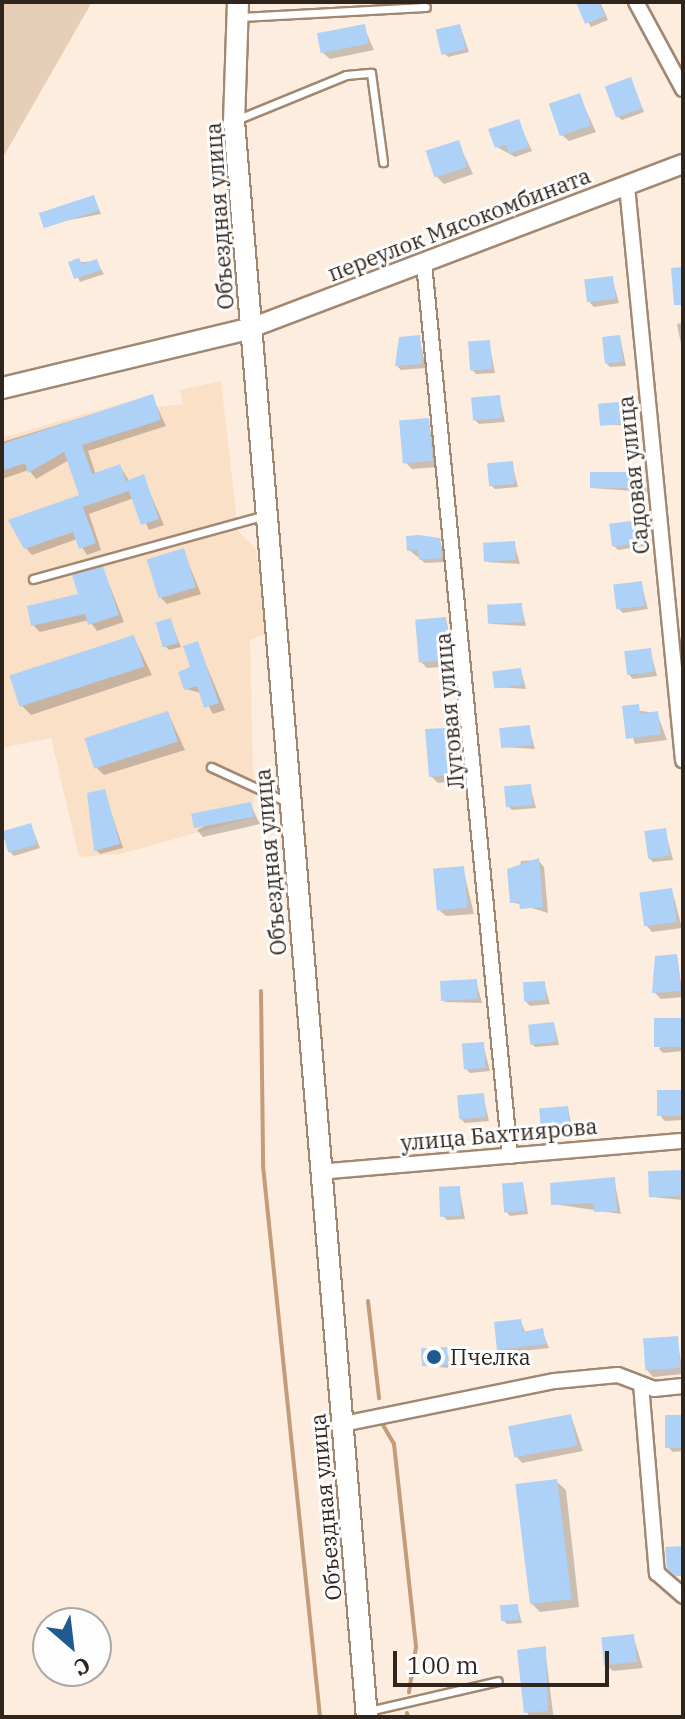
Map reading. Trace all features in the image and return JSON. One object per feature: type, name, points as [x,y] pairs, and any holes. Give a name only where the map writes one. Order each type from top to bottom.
[{"type":"main road","name":"Объездная улица","points":[[238,10],[234,121],[366,1714]]},
{"type":"main road","points":[[2,388],[251,328]]},
{"type":"street","points":[[636,2],[683,89]]},
{"type":"street","name":"переулок Мясокомбината","points":[[251,328],[683,164]]},
{"type":"street","name":"Садовая улица","points":[[627,186],[683,760]]},
{"type":"street","name":"Луговая улица","points":[[424,263],[510,1156]]},
{"type":"street","name":"улица Бахтиярова","points":[[319,1172],[683,1141]]},
{"type":"street","points":[[343,1424],[555,1381],[618,1375],[641,1384],[683,1386]]},
{"type":"street","points":[[641,1384],[657,1573],[683,1596]]},
{"type":"lane","points":[[238,10],[426,7]]},
{"type":"lane","points":[[234,121],[346,75],[371,73],[383,162]]},
{"type":"lane","points":[[33,579],[268,515]]},
{"type":"lane","points":[[211,767],[289,803]]},
{"type":"lane","points":[[366,1714],[498,1681]]},
{"type":"shaded area","points":[[2,2],[92,2],[2,159]]},
{"type":"shaded area","points":[[221,381],[238,531],[256,549],[267,634],[250,640],[254,817],[120,854],[79,857],[51,738],[2,748],[2,438],[153,394],[157,407],[183,404],[180,390]]},
{"type":"building","points":[[576,2],[599,2],[605,16],[585,24]]},
{"type":"building","points":[[365,24],[369,44],[321,53],[317,33]]},
{"type":"building","points":[[460,24],[466,49],[441,55],[436,30]]},
{"type":"building","points":[[631,77],[642,108],[616,118],[605,87]]},
{"type":"building","points":[[580,93],[591,125],[560,136],[549,104]]},
{"type":"building","points":[[519,119],[529,147],[509,154],[506,145],[495,148],[488,129]]},
{"type":"building","points":[[459,140],[468,167],[434,177],[426,151]]},
{"type":"building","points":[[94,195],[99,210],[44,228],[39,213]]},
{"type":"building","points":[[79,258],[82,264],[97,259],[101,270],[74,279],[68,262]]},
{"type":"building","points":[[683,267],[683,305],[674,305],[671,268]]},
{"type":"building","points":[[613,276],[616,299],[587,302],[584,280]]},
{"type":"building","points":[[420,335],[422,364],[395,366],[399,337]]},
{"type":"building","points":[[620,335],[623,362],[605,364],[602,337]]},
{"type":"building","points":[[490,340],[492,369],[470,370],[468,342]]},
{"type":"building","points":[[153,394],[161,420],[82,445],[92,474],[120,464],[126,481],[144,474],[159,519],[141,525],[129,491],[83,507],[96,543],[79,549],[73,532],[24,549],[8,520],[79,495],[64,452],[28,473],[25,463],[2,471],[2,444]]},
{"type":"building","points":[[500,395],[502,418],[473,420],[471,398]]},
{"type":"building","points":[[630,401],[632,423],[600,426],[598,404]]},
{"type":"building","points":[[429,418],[433,461],[403,463],[399,421]]},
{"type":"building","points":[[513,461],[515,484],[489,486],[487,463]]},
{"type":"building","points":[[590,472],[643,472],[643,488],[590,488]]},
{"type":"building","points":[[639,520],[642,543],[612,546],[609,524]]},
{"type":"building","points":[[406,536],[440,538],[442,558],[419,560],[418,550],[407,551]]},
{"type":"building","points":[[515,541],[516,560],[484,562],[483,543]]},
{"type":"building","points":[[184,548],[196,587],[159,599],[147,559]]},
{"type":"building","points":[[103,566],[119,615],[88,625],[85,614],[31,626],[27,606],[78,594],[72,575]]},
{"type":"building","points":[[642,581],[645,606],[616,609],[613,585]]},
{"type":"building","points":[[522,603],[523,622],[488,624],[487,605]]},
{"type":"building","points":[[446,617],[450,660],[419,663],[415,620]]},
{"type":"building","points":[[171,618],[178,643],[163,647],[156,622]]},
{"type":"building","points":[[134,635],[144,666],[20,707],[9,675]]},
{"type":"building","points":[[198,641],[219,703],[204,708],[197,686],[184,690],[178,672],[190,667],[183,646]]},
{"type":"building","points":[[651,648],[654,672],[627,675],[624,651]]},
{"type":"building","points":[[521,668],[523,685],[494,688],[492,672]]},
{"type":"building","points":[[639,704],[640,714],[658,711],[661,734],[626,739],[622,706]]},
{"type":"building","points":[[168,711],[178,741],[94,769],[84,738]]},
{"type":"building","points":[[530,725],[532,745],[501,748],[499,728]]},
{"type":"building","points":[[445,728],[445,735],[455,735],[459,774],[429,777],[425,729]]},
{"type":"building","points":[[531,784],[533,805],[506,807],[504,786]]},
{"type":"building","points":[[105,789],[120,844],[94,851],[87,793]]},
{"type":"building","points":[[251,802],[254,817],[194,828],[191,814]]},
{"type":"building","points":[[31,823],[37,844],[8,852],[2,831]]},
{"type":"building","points":[[666,828],[670,856],[648,859],[644,831]]},
{"type":"building","points":[[539,858],[543,907],[520,909],[519,902],[510,903],[507,869]]},
{"type":"building","points":[[464,866],[468,908],[437,911],[433,869]]},
{"type":"building","points":[[672,888],[677,922],[644,926],[639,893]]},
{"type":"building","points":[[677,954],[681,991],[652,993],[655,956]]},
{"type":"building","points":[[477,979],[478,999],[441,1001],[440,981]]},
{"type":"building","points":[[545,981],[546,1000],[524,1001],[523,982]]},
{"type":"building","points":[[654,1018],[683,1018],[683,1047],[654,1047]]},
{"type":"building","points":[[554,1022],[556,1042],[530,1045],[528,1025]]},
{"type":"building","points":[[484,1042],[486,1068],[464,1069],[462,1044]]},
{"type":"building","points":[[657,1090],[683,1090],[683,1116],[657,1116]]},
{"type":"building","points":[[484,1093],[486,1117],[459,1119],[457,1095]]},
{"type":"building","points":[[568,1106],[570,1130],[541,1132],[539,1109]]},
{"type":"building","points":[[682,1170],[683,1196],[649,1197],[648,1171]]},
{"type":"building","points":[[615,1177],[617,1211],[594,1212],[594,1203],[551,1205],[550,1183]]},
{"type":"building","points":[[523,1182],[525,1211],[504,1212],[502,1183]]},
{"type":"building","points":[[460,1186],[461,1216],[440,1217],[439,1187]]},
{"type":"building","points":[[521,1319],[523,1332],[543,1328],[546,1344],[497,1350],[494,1322]]},
{"type":"building","points":[[678,1336],[680,1368],[645,1370],[643,1338]]},
{"type":"building","name":"Пчелка","points":[[447,1347],[448,1365],[422,1366],[421,1348]]},
{"type":"building","points":[[571,1414],[577,1445],[514,1458],[508,1426]]},
{"type":"building","points":[[665,1415],[683,1415],[683,1448],[665,1448]]},
{"type":"building","points":[[557,1479],[572,1599],[530,1604],[515,1484]]},
{"type":"building","points":[[683,1546],[683,1576],[676,1576],[667,1568],[665,1547]]},
{"type":"building","points":[[518,1604],[519,1620],[501,1621],[500,1605]]},
{"type":"building","points":[[634,1634],[637,1662],[604,1665],[601,1637]]},
{"type":"building","points":[[546,1646],[548,1711],[524,1713],[517,1650]]},
{"type":"waterway","points":[[261,991],[263,1166],[320,1717]]},
{"type":"waterway","points":[[368,1301],[379,1398]]},
{"type":"waterway","points":[[383,1425],[394,1444],[416,1647],[409,1692]]},
{"type":"waterway","points":[[407,1713],[408,1717]]},
{"type":"place","name":"Пчелка","points":[[434,1357]]}]
